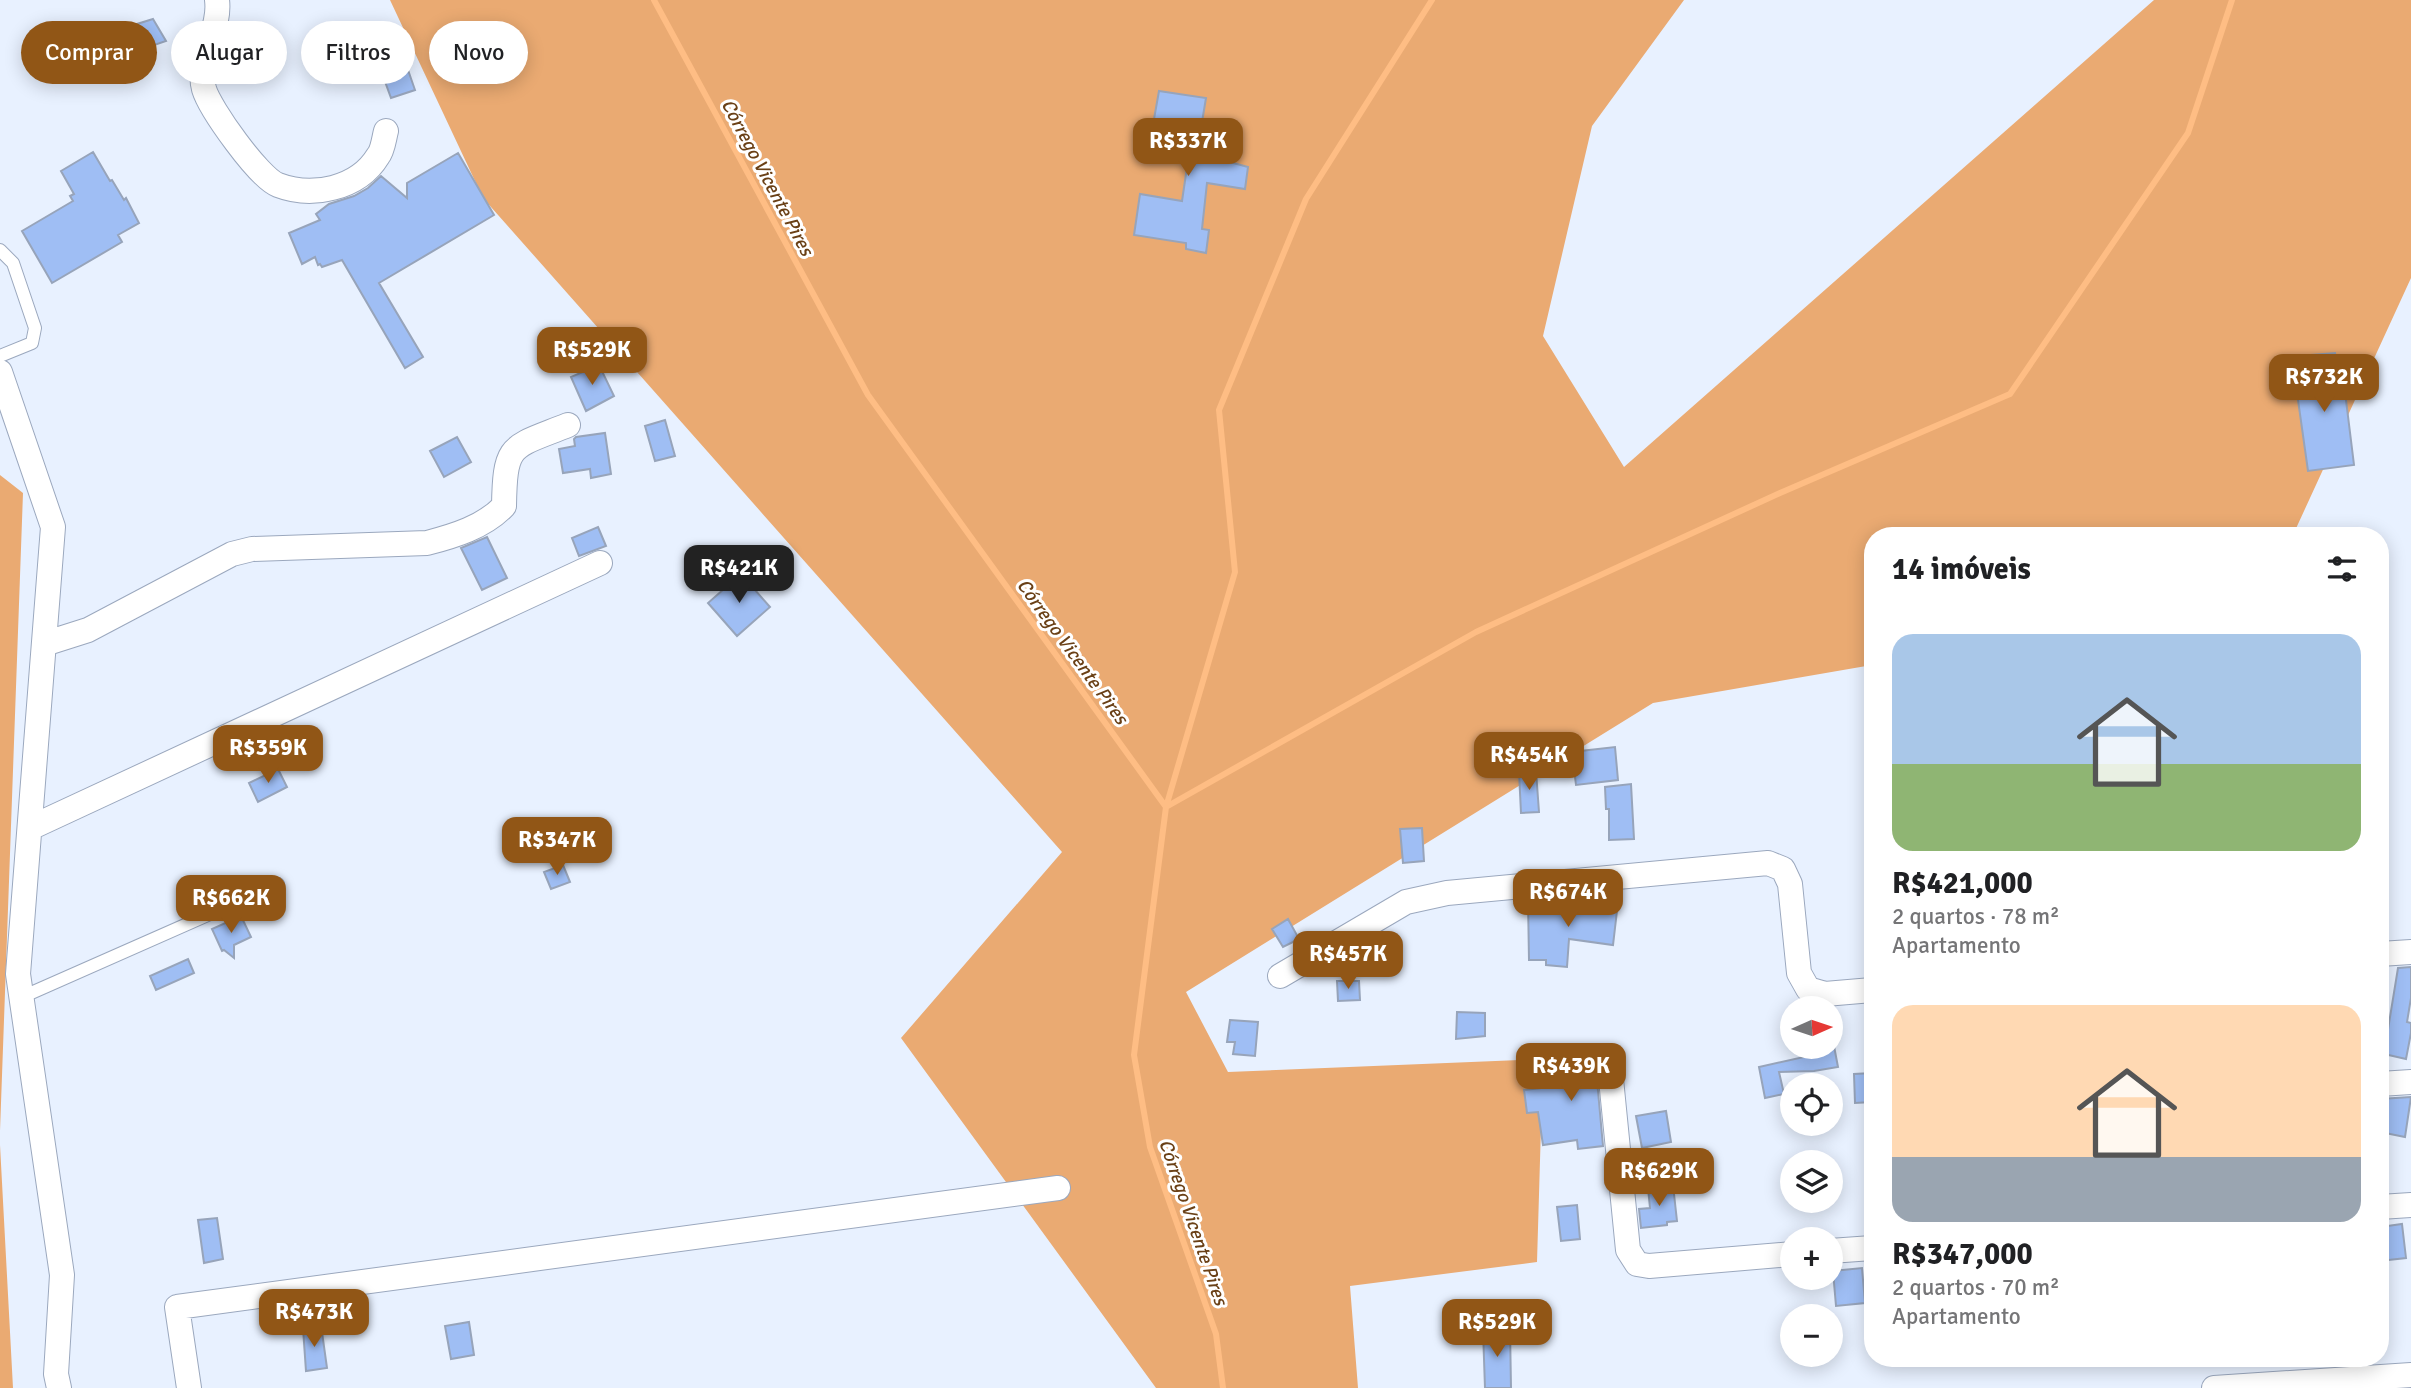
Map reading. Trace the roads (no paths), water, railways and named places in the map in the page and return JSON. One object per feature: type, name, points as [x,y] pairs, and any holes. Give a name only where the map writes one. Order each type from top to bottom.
[{"type":"street","points":[[217,0],[219,12],[205,59],[203,86],[209,104],[259,172],[276,185],[305,191],[332,190],[361,174],[379,156],[386,131]]},
{"type":"street","points":[[0,372],[53,527],[18,974],[62,1275],[56,1374],[59,1388]]},
{"type":"street","points":[[44,644],[88,630],[232,554],[252,549],[427,543],[454,536],[495,515],[503,506],[504,471],[510,453],[524,442],[568,425]]},
{"type":"street","points":[[30,828],[600,563]]},
{"type":"street","points":[[1280,976],[1406,902],[1447,893],[1768,863],[1783,869],[1790,884],[1799,973],[1808,989],[1825,994],[1864,991]]},
{"type":"street","points":[[2389,953],[2411,952]]},
{"type":"street","points":[[1610,1069],[1628,1250],[1637,1264],[1649,1266],[1780,1255]]},
{"type":"street","points":[[2389,1083],[2411,1082]]},
{"type":"street","points":[[189,1388],[177,1307],[1058,1188]]},
{"type":"street","points":[[2389,1206],[2411,1205]]},
{"type":"street","points":[[1843,1250],[1864,1249]]},
{"type":"street","points":[[2214,1388],[2411,1374]]},
{"type":"lane","points":[[0,250],[13,262],[35,328],[32,344],[0,356]]},
{"type":"lane","points":[[22,998],[278,884]]},
{"type":"waterway","name":"Córrego Vicente Pires","points":[[654,0],[868,395],[1166,807],[1134,1055],[1150,1147],[1216,1334],[1223,1388]]},
{"type":"waterway","points":[[1166,807],[1235,572],[1219,410],[1306,199],[1432,0]]},
{"type":"waterway","points":[[1166,807],[1476,632],[1780,493],[2010,394],[2188,133],[2232,0]]}]
